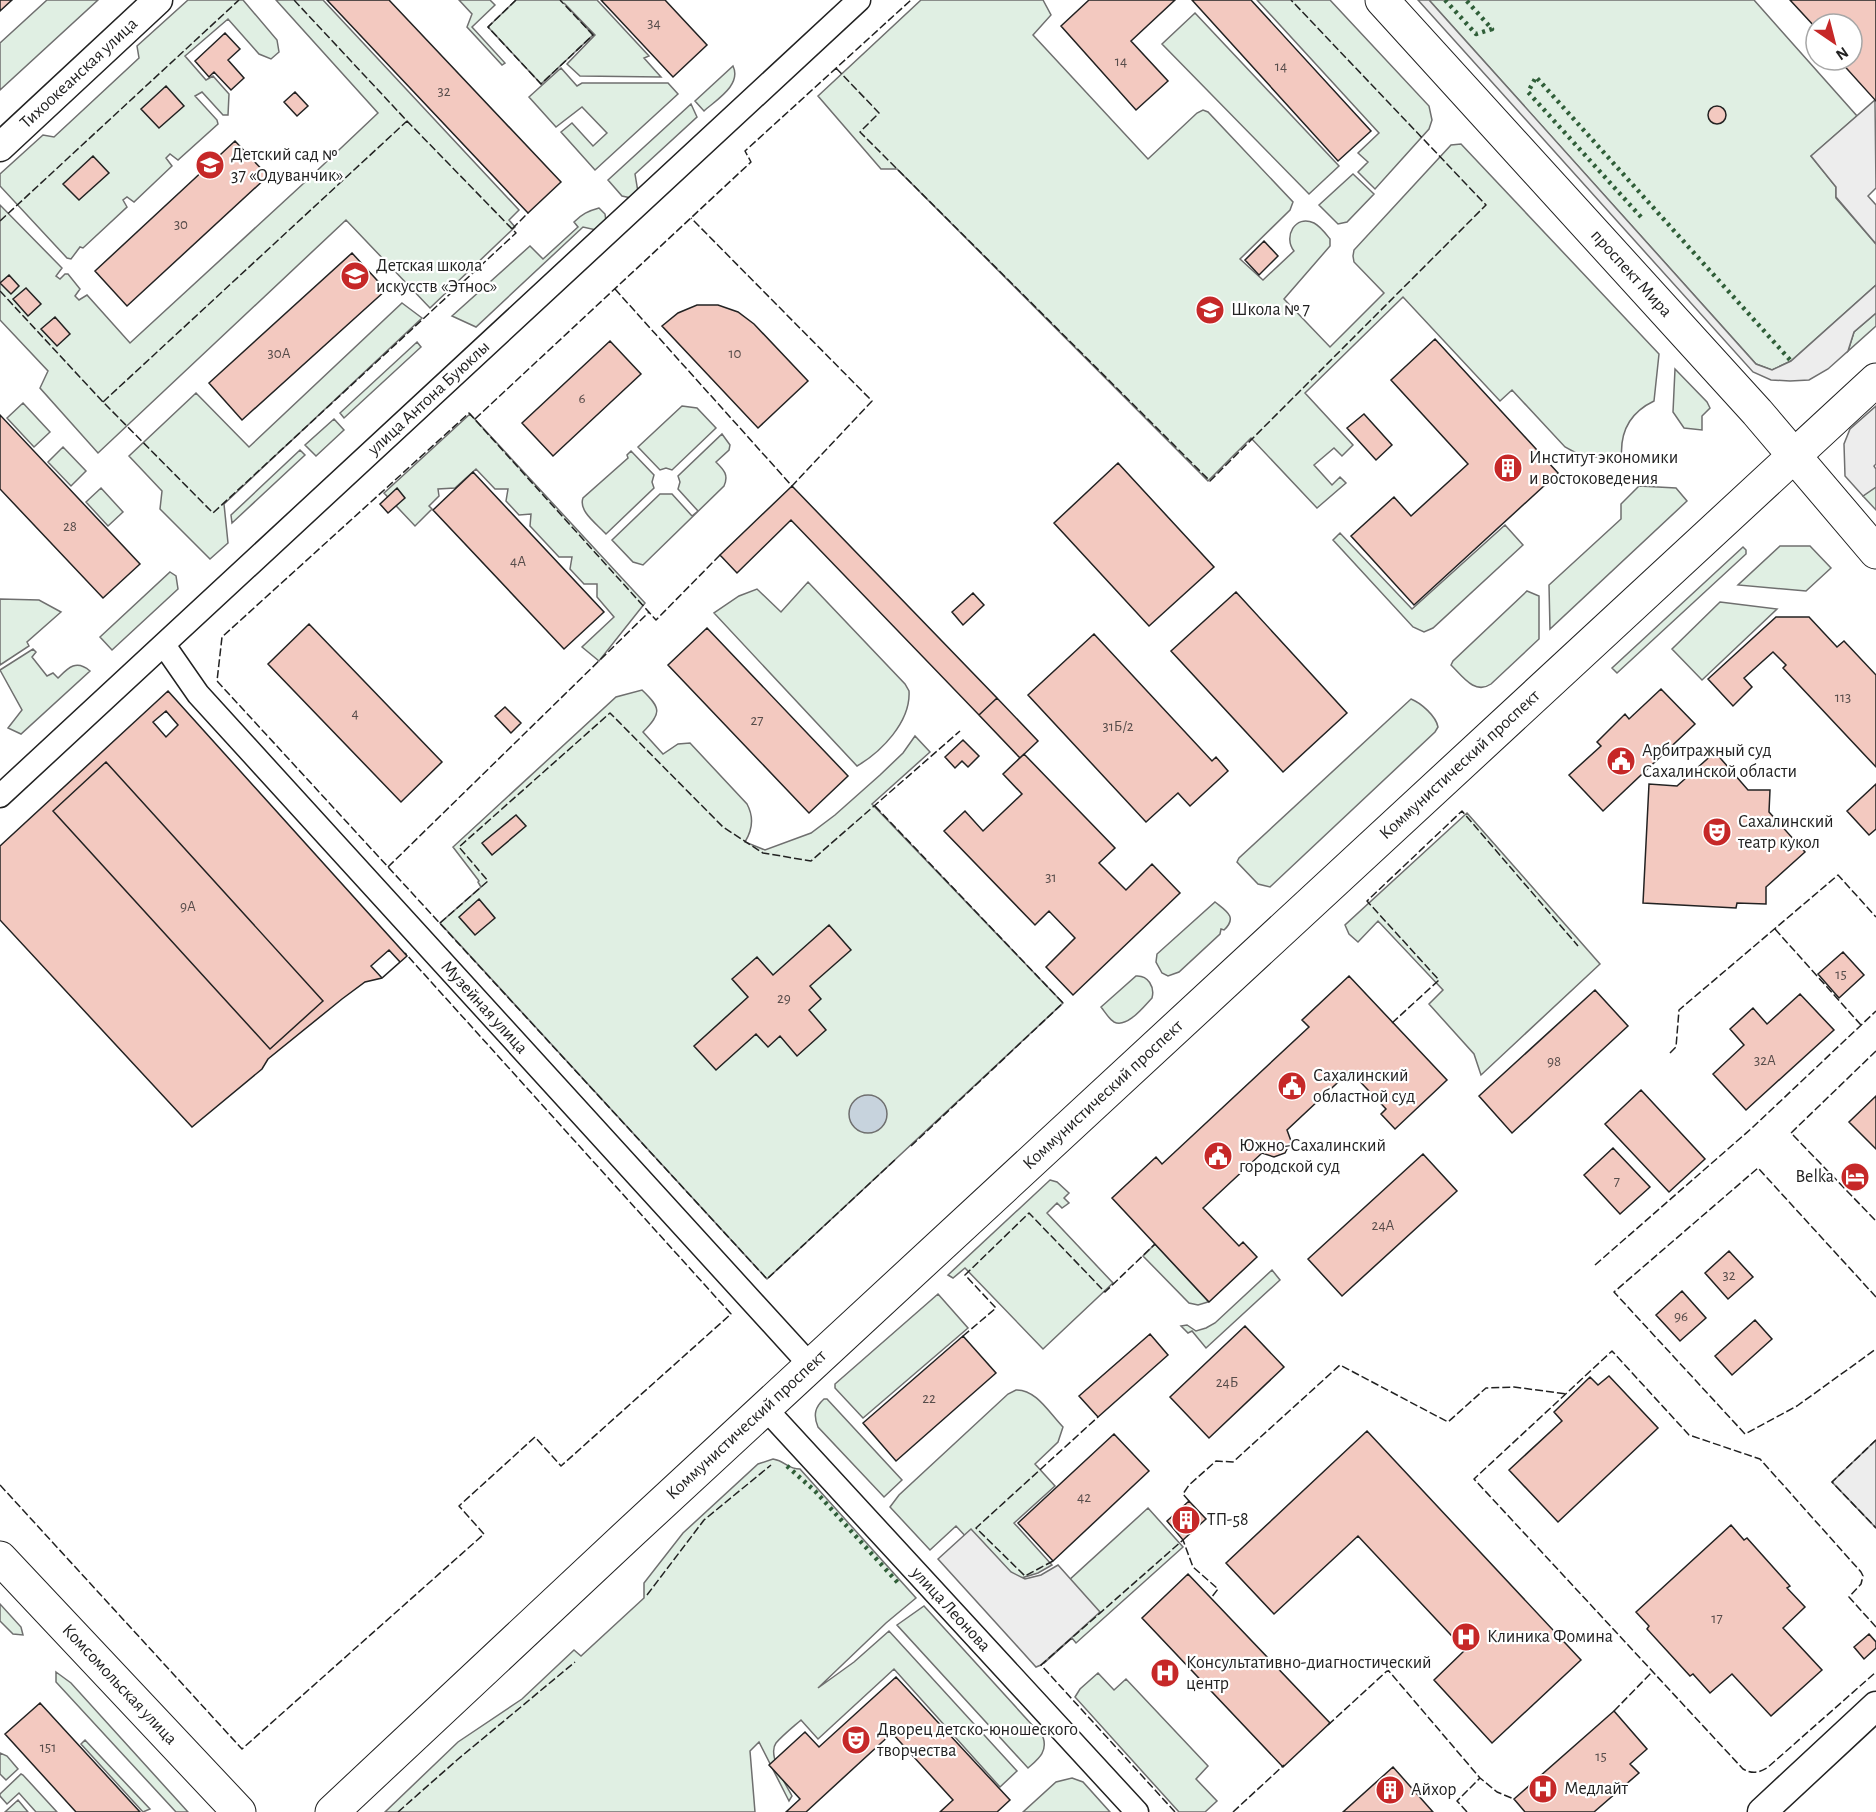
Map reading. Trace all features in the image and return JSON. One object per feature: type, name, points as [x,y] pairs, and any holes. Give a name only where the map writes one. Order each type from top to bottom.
[{"type":"main road","name":"проспект Мира","points":[[1382,0],[1757,412],[1876,552]]},
{"type":"main road","name":"Коммунистический проспект","points":[[332,1812],[811,1365],[1876,380]]},
{"type":"main road","name":"Комсомольская улица","points":[[0,1558],[239,1812]]},
{"type":"street","name":"Тихоокеанская улица","points":[[0,147],[158,0]]},
{"type":"street","name":"улица Антона Буюклы","points":[[0,796],[859,0]]},
{"type":"street","name":"Музейная улица","points":[[164,645],[198,693],[811,1365]]},
{"type":"street","name":"улица Леонова","points":[[765,1408],[1137,1812]]},
{"type":"street","points":[[1762,1812],[1876,1706]]},
{"type":"green space","points":[[47,0],[98,0],[0,90],[0,43]]},
{"type":"green space","points":[[188,0],[243,0],[277,40],[279,52],[271,59],[259,54],[228,19],[185,56],[206,80],[213,76],[229,94],[228,115],[223,115],[202,92],[195,96],[218,124],[178,160],[170,154],[166,158],[172,166],[134,202],[127,197],[123,200],[127,207],[83,248],[80,247],[71,259],[67,258],[0,186],[0,174],[43,135],[54,137],[139,58],[137,46]]},
{"type":"green space","points":[[276,0],[323,0],[519,210],[509,220],[515,227],[430,308],[346,220],[98,453],[40,388],[48,371],[0,320],[0,205],[62,268],[56,276],[60,279],[68,274],[80,289],[75,296],[79,300],[87,295],[130,343],[378,113]]},
{"type":"green space","points":[[459,0],[490,0],[495,5],[472,27],[505,63],[502,65],[467,27],[472,14]]},
{"type":"green space","points":[[516,0],[597,0],[649,56],[644,58],[661,77],[580,76],[567,64],[595,35],[564,3],[593,35],[541,84],[488,27]]},
{"type":"green space","name":"Школа № 7","points":[[921,0],[1043,0],[1051,15],[1033,35],[1148,159],[1197,113],[1203,110],[1208,112],[1293,202],[1290,210],[1240,259],[1263,280],[1294,251],[1290,234],[1296,224],[1307,221],[1314,223],[1330,239],[1330,246],[1284,299],[1330,347],[1384,293],[1354,262],[1354,250],[1451,145],[1461,144],[1659,354],[1654,401],[1638,412],[1628,425],[1622,442],[1622,461],[1578,454],[1565,447],[1512,390],[1500,401],[1403,297],[1305,393],[1353,445],[1342,456],[1334,448],[1314,465],[1332,485],[1340,477],[1346,483],[1317,508],[1251,438],[1208,481],[897,169],[881,169],[818,96]]},
{"type":"green space","points":[[1257,0],[1330,0],[1429,106],[1432,120],[1429,129],[1375,189],[1358,172],[1368,162],[1358,153],[1379,133]]},
{"type":"green space","points":[[1429,0],[1754,0],[1804,56],[1804,72],[1818,72],[1857,116],[1811,156],[1836,187],[1836,198],[1876,244],[1876,285],[1791,361],[1772,370],[1756,364]]},
{"type":"green space","points":[[1195,13],[1339,166],[1309,194],[1162,44]]},
{"type":"green space","points":[[733,66],[735,73],[731,86],[704,111],[695,101]]},
{"type":"green space","points":[[561,68],[577,86],[582,83],[668,83],[678,94],[595,170],[561,132],[572,123],[593,146],[607,133],[582,107],[556,127],[529,97]]},
{"type":"green space","points":[[691,104],[697,117],[635,174],[638,192],[631,198],[622,196],[608,180]]},
{"type":"green space","points":[[1353,174],[1374,194],[1347,222],[1338,224],[1319,205]]},
{"type":"green space","points":[[599,208],[605,214],[606,221],[596,230],[583,227],[476,327],[452,316],[530,246],[543,259],[578,227],[574,222],[577,219]]},
{"type":"green space","points":[[402,303],[422,318],[224,504],[228,543],[210,559],[160,509],[162,491],[129,456],[196,393],[249,447]]},
{"type":"green space","points":[[1876,313],[1876,326],[1848,351],[1854,332]]},
{"type":"green space","points":[[417,342],[421,347],[344,418],[340,413]]},
{"type":"green space","points":[[1675,369],[1710,408],[1702,416],[1702,430],[1684,428],[1673,412]]},
{"type":"green space","points":[[23,403],[50,432],[34,447],[7,418]]},
{"type":"green space","points":[[682,406],[697,408],[716,428],[672,470],[666,468],[660,470],[638,447]]},
{"type":"green space","points":[[470,414],[645,603],[599,661],[582,647],[614,617],[597,597],[597,584],[584,584],[570,569],[572,557],[559,557],[530,526],[531,514],[519,515],[506,501],[508,489],[495,489],[476,469],[455,488],[438,489],[439,496],[429,506],[432,509],[415,526],[384,493]]},
{"type":"green space","points":[[334,419],[344,430],[316,456],[305,445]]},
{"type":"green space","points":[[722,434],[730,445],[729,450],[716,462],[725,473],[724,486],[643,565],[633,562],[612,540],[660,494],[672,494],[692,516],[698,511],[678,489],[680,482],[678,476]]},
{"type":"green space","points":[[63,447],[86,471],[71,486],[48,462]]},
{"type":"green space","points":[[300,450],[305,455],[232,523],[231,515]]},
{"type":"green space","points":[[631,451],[654,475],[652,482],[654,488],[606,534],[583,508],[583,498],[628,458],[627,455]]},
{"type":"green space","points":[[1639,486],[1676,488],[1687,501],[1550,629],[1549,585],[1621,519],[1621,504]]},
{"type":"green space","points":[[1876,487],[1876,510],[1863,496]]},
{"type":"green space","points":[[101,488],[123,512],[108,526],[86,502]]},
{"type":"green space","points":[[1505,525],[1523,545],[1433,628],[1424,632],[1413,627],[1333,540],[1340,533],[1412,609]]},
{"type":"green space","points":[[1780,546],[1810,546],[1831,568],[1806,591],[1738,585]]},
{"type":"green space","points":[[1743,547],[1746,554],[1617,673],[1612,668]]},
{"type":"green space","points":[[170,572],[176,576],[178,589],[112,650],[100,637]]},
{"type":"green space","points":[[808,582],[905,684],[909,691],[908,703],[900,725],[876,753],[857,766],[714,613],[739,596],[757,589],[781,612]]},
{"type":"green space","points":[[1527,591],[1539,596],[1539,639],[1491,684],[1485,687],[1474,686],[1451,665],[1453,661]]},
{"type":"green space","points":[[0,599],[39,600],[61,612],[27,642],[29,646],[0,665]]},
{"type":"green space","points":[[1720,602],[1777,609],[1702,680],[1672,649]]},
{"type":"green space","points":[[33,649],[36,652],[32,657],[47,676],[53,673],[58,678],[76,665],[90,671],[21,734],[8,728],[22,710],[0,670]]},
{"type":"green space","points":[[642,690],[653,701],[657,711],[654,720],[643,732],[663,754],[678,744],[690,743],[747,804],[752,823],[745,842],[765,850],[811,833],[835,815],[903,753],[915,736],[930,752],[872,804],[1063,1003],[767,1279],[440,923],[481,887],[479,881],[453,847],[616,697]]},
{"type":"green space","points":[[1411,699],[1431,714],[1438,727],[1435,732],[1270,887],[1258,884],[1237,862],[1239,858]]},
{"type":"green space","points":[[1467,813],[1600,964],[1481,1075],[1474,1054],[1429,1004],[1443,990],[1378,921],[1358,942],[1349,934],[1345,925]]},
{"type":"green space","points":[[1215,902],[1229,915],[1228,925],[1224,930],[1221,929],[1220,934],[1179,972],[1168,976],[1162,973],[1156,962],[1157,954]]},
{"type":"green space","points":[[1136,976],[1144,977],[1150,982],[1152,998],[1130,1019],[1119,1023],[1114,1022],[1101,1007]]},
{"type":"green space","points":[[1050,1180],[1057,1182],[1069,1193],[1064,1198],[1069,1203],[1062,1208],[1057,1203],[1047,1213],[1113,1283],[1043,1349],[965,1268],[953,1278],[948,1275]]},
{"type":"green space","points":[[1155,1244],[1208,1302],[1198,1305],[1189,1303],[1143,1256]]},
{"type":"green space","points":[[1272,1270],[1280,1280],[1206,1348],[1192,1331],[1188,1333],[1181,1326],[1187,1325],[1196,1331],[1215,1323]]},
{"type":"green space","points":[[938,1294],[968,1328],[863,1418],[835,1388],[835,1384]]},
{"type":"green space","points":[[1016,1390],[1036,1398],[1063,1427],[1058,1442],[1035,1464],[1055,1486],[1014,1523],[1052,1565],[1038,1573],[1008,1582],[956,1526],[930,1550],[890,1507],[899,1495],[1008,1394]]},
{"type":"green space","points":[[824,1399],[827,1399],[902,1480],[884,1497],[818,1427],[816,1412]]},
{"type":"green space","points":[[773,1459],[792,1468],[800,1469],[916,1598],[886,1623],[818,1688],[854,1662],[889,1631],[1017,1771],[1000,1787],[894,1669],[818,1739],[801,1720],[776,1743],[774,1755],[778,1770],[792,1796],[789,1801],[759,1742],[750,1751],[755,1812],[385,1812],[458,1742],[522,1699],[574,1650],[581,1656],[644,1598],[644,1583],[683,1533],[758,1464]]},
{"type":"green space","points":[[1148,1508],[1183,1547],[1076,1643],[1072,1638],[1044,1663],[1042,1660],[1067,1582]]},
{"type":"green space","points":[[0,1604],[21,1627],[23,1635],[13,1634],[0,1621]]},
{"type":"green space","points":[[924,1606],[1043,1737],[1043,1751],[1028,1768],[897,1625]]},
{"type":"green space","points":[[56,1672],[71,1683],[188,1812],[176,1812],[56,1682]]},
{"type":"green space","points":[[1098,1673],[1114,1690],[1126,1679],[1208,1766],[1196,1779],[1217,1801],[1205,1812],[1179,1812],[1075,1697],[1080,1689]]},
{"type":"green space","points":[[85,1740],[150,1809],[143,1812],[81,1744]]},
{"type":"green space","points":[[0,1753],[7,1756],[18,1769],[6,1780],[0,1774]]},
{"type":"green space","points":[[21,1774],[57,1812],[36,1812],[19,1793],[7,1804],[0,1794]]},
{"type":"green space","points":[[1072,1778],[1083,1782],[1110,1812],[1023,1812],[1056,1782]]},
{"type":"green space","points":[[18,1800],[28,1812],[5,1812]]},
{"type":"shaded area","points":[[1418,0],[1429,0],[1756,364],[1772,370],[1791,361],[1876,285],[1876,313],[1854,332],[1848,351],[1828,369],[1809,380],[1771,380],[1753,372]]},
{"type":"shaded area","points":[[1875,100],[1876,188],[1868,196],[1876,205],[1876,244],[1836,197],[1836,187],[1811,156]]},
{"type":"shaded area","points":[[1876,406],[1876,464],[1874,466],[1876,487],[1863,496],[1845,476],[1844,444],[1850,429]]},
{"type":"shaded area","points":[[868,1095],[875,1096],[881,1101],[886,1107],[886,1121],[881,1127],[875,1132],[868,1133],[861,1132],[855,1127],[850,1121],[849,1114],[850,1107],[855,1101],[861,1096]]},
{"type":"shaded area","points":[[1876,1440],[1876,1528],[1832,1482]]},
{"type":"shaded area","points":[[971,1529],[1011,1572],[1025,1579],[1041,1575],[1058,1565],[1100,1612],[1036,1667],[938,1559]]},
{"type":"building","points":[[0,0],[12,0],[0,11]]},
{"type":"building","points":[[327,0],[389,0],[561,182],[528,213]]},
{"type":"building","points":[[601,0],[665,0],[707,45],[673,77]]},
{"type":"building","points":[[1089,0],[1175,0],[1131,41],[1168,81],[1136,110],[1061,26]]},
{"type":"building","points":[[1192,0],[1251,0],[1371,131],[1338,161]]},
{"type":"building","points":[[1790,0],[1876,0],[1876,101],[1850,72],[1864,72],[1864,12],[1804,12],[1804,15]]},
{"type":"building","points":[[225,33],[240,49],[228,60],[244,78],[231,90],[214,72],[209,77],[195,61]]},
{"type":"building","points":[[166,86],[184,106],[159,128],[141,109]]},
{"type":"building","points":[[295,92],[308,106],[297,116],[284,102]]},
{"type":"building","points":[[1717,106],[1723,109],[1726,115],[1723,121],[1717,124],[1711,121],[1708,115],[1711,109]]},
{"type":"building","points":[[235,141],[268,176],[127,306],[95,271]]},
{"type":"building","points":[[93,156],[109,173],[79,200],[63,184]]},
{"type":"building","points":[[1264,241],[1278,256],[1259,275],[1245,260]]},
{"type":"building","points":[[352,253],[386,290],[242,420],[209,383]]},
{"type":"building","points":[[9,275],[19,286],[11,294],[0,283]]},
{"type":"building","points":[[26,288],[41,304],[28,316],[13,299]]},
{"type":"building","points":[[697,305],[718,305],[738,312],[754,324],[808,381],[758,428],[662,326],[678,313]]},
{"type":"building","points":[[55,317],[70,334],[57,346],[41,329]]},
{"type":"building","name":"Институт экономики и востоковедения","points":[[1435,339],[1558,473],[1414,605],[1351,536],[1394,497],[1411,516],[1468,464],[1391,380]]},
{"type":"building","points":[[610,341],[641,374],[553,456],[522,423]]},
{"type":"building","points":[[1364,414],[1392,445],[1376,460],[1347,428]]},
{"type":"building","points":[[0,415],[140,564],[103,598],[0,489]]},
{"type":"building","points":[[1118,463],[1214,567],[1149,626],[1054,523]]},
{"type":"building","points":[[473,472],[604,612],[564,649],[433,510]]},
{"type":"building","points":[[792,486],[997,698],[979,715],[791,520],[737,573],[720,555]]},
{"type":"building","points":[[397,488],[405,498],[388,513],[380,504]]},
{"type":"building","points":[[1236,592],[1347,713],[1283,772],[1171,651]]},
{"type":"building","points":[[973,593],[984,605],[963,625],[952,612]]},
{"type":"building","points":[[1776,617],[1809,617],[1837,647],[1844,641],[1876,675],[1876,767],[1783,668],[1786,665],[1773,652],[1744,678],[1752,687],[1733,706],[1708,679]]},
{"type":"building","points":[[309,624],[442,762],[401,802],[268,664]]},
{"type":"building","points":[[707,628],[848,776],[809,813],[668,665]]},
{"type":"building","points":[[1094,634],[1212,761],[1216,757],[1228,771],[1190,806],[1178,793],[1146,822],[1028,695]]},
{"type":"building","name":"Арбитражный суд Сахалинской области","points":[[1661,689],[1695,724],[1603,811],[1569,775],[1601,746],[1597,742],[1625,714],[1629,719]]},
{"type":"building","points":[[168,691],[407,956],[382,978],[365,982],[342,999],[268,1059],[262,1069],[192,1127],[0,920],[0,846]],"holes":[[[106,762],[323,1001],[270,1049],[53,811]]]},
{"type":"building","points":[[997,698],[1038,741],[1020,758],[979,715]]},
{"type":"building","points":[[505,707],[521,723],[511,733],[495,716]]},
{"type":"building","points":[[166,711],[178,725],[166,737],[153,722]]},
{"type":"building","points":[[963,740],[979,756],[968,767],[962,761],[955,768],[945,757]]},
{"type":"building","name":"Сахалинский театр кукол","points":[[1715,752],[1748,790],[1770,790],[1769,812],[1805,852],[1766,887],[1766,904],[1737,903],[1736,908],[1643,903],[1649,784],[1677,786]]},
{"type":"building","points":[[1024,754],[1115,848],[1099,863],[1126,890],[1152,864],[1180,893],[1073,995],[1046,967],[1075,938],[1049,911],[1035,925],[944,831],[965,811],[983,831],[1022,794],[1003,774]]},
{"type":"building","points":[[106,762],[323,1001],[270,1049],[53,811]]},
{"type":"building","points":[[1876,784],[1876,829],[1869,835],[1847,811]]},
{"type":"building","points":[[516,815],[526,826],[492,855],[482,843]]},
{"type":"building","points":[[479,899],[495,918],[475,935],[459,917]]},
{"type":"building","points":[[829,925],[851,950],[810,986],[821,999],[809,1010],[826,1030],[797,1056],[780,1036],[768,1047],[756,1034],[716,1070],[694,1046],[748,997],[732,979],[757,957],[773,975]]},
{"type":"building","points":[[389,950],[400,962],[382,978],[371,966]]},
{"type":"building","points":[[1843,952],[1864,975],[1839,998],[1818,974]]},
{"type":"building","points":[[1349,976],[1447,1080],[1395,1129],[1381,1114],[1386,1109],[1350,1071],[1287,1130],[1291,1141],[1285,1153],[1274,1157],[1262,1153],[1203,1208],[1239,1246],[1243,1242],[1257,1257],[1209,1302],[1112,1198],[1156,1157],[1162,1164],[1309,1027],[1302,1020]]},
{"type":"building","points":[[1595,990],[1628,1026],[1512,1133],[1479,1096]]},
{"type":"building","points":[[1800,994],[1834,1030],[1746,1110],[1713,1074],[1744,1045],[1730,1029],[1753,1008],[1767,1024]]},
{"type":"building","points":[[1641,1090],[1705,1159],[1669,1192],[1605,1124]]},
{"type":"building","points":[[1876,1096],[1876,1149],[1849,1122]]},
{"type":"building","points":[[1613,1148],[1650,1187],[1620,1214],[1584,1175]]},
{"type":"building","points":[[1423,1154],[1457,1191],[1342,1296],[1308,1259]]},
{"type":"building","points":[[1729,1251],[1753,1277],[1728,1299],[1705,1273]]},
{"type":"building","points":[[1682,1291],[1706,1318],[1680,1341],[1656,1315]]},
{"type":"building","points":[[1755,1320],[1772,1339],[1732,1375],[1715,1356]]},
{"type":"building","points":[[1245,1326],[1284,1367],[1209,1438],[1170,1397]]},
{"type":"building","points":[[1150,1334],[1168,1355],[1098,1417],[1079,1396]]},
{"type":"building","points":[[963,1336],[996,1373],[896,1461],[863,1423]]},
{"type":"building","points":[[1609,1376],[1658,1428],[1558,1522],[1509,1470],[1562,1421],[1554,1412],[1590,1377],[1598,1385]]},
{"type":"building","points":[[1367,1431],[1581,1660],[1492,1743],[1434,1680],[1465,1650],[1358,1536],[1274,1614],[1226,1563]]},
{"type":"building","points":[[1114,1434],[1149,1471],[1053,1561],[1018,1523]]},
{"type":"building","name":"ТП-58","points":[[1189,1501],[1206,1519],[1183,1540],[1167,1521]]},
{"type":"building","points":[[1731,1525],[1744,1540],[1747,1538],[1790,1586],[1787,1588],[1805,1607],[1783,1628],[1822,1670],[1771,1716],[1732,1674],[1710,1693],[1693,1674],[1690,1676],[1647,1629],[1649,1626],[1636,1612]]},
{"type":"building","name":"Консультативно-диагностический центр","points":[[1188,1574],[1330,1723],[1283,1767],[1142,1618]]},
{"type":"building","points":[[1869,1634],[1876,1642],[1876,1648],[1864,1659],[1854,1647]]},
{"type":"building","name":"Дворец детско-юношеского творчества","points":[[896,1677],[1010,1800],[997,1812],[940,1812],[953,1800],[892,1733],[806,1812],[786,1812],[800,1799],[769,1765],[805,1732],[819,1747]]},
{"type":"building","points":[[40,1703],[140,1812],[76,1812],[5,1734]]},
{"type":"building","points":[[1614,1711],[1647,1749],[1630,1764],[1639,1773],[1594,1812],[1525,1812],[1514,1799]]},
{"type":"building","name":"Айхор","points":[[1393,1767],[1433,1812],[1343,1812]]},
{"type":"hedge","points":[[1445,0],[1476,34],[1492,29],[1466,0]]},
{"type":"hedge","points":[[1641,217],[1528,92],[1536,77],[1791,361]]},
{"type":"hedge","points":[[787,1466],[815,1491],[899,1584]]},
{"type":"fence","points":[[0,221],[239,0]]},
{"type":"fence","points":[[0,291],[103,402],[213,513],[516,233],[294,0]]},
{"type":"fence","points":[[516,0],[488,27],[541,84],[593,35],[560,0]]},
{"type":"fence","points":[[475,419],[751,162],[745,151],[911,0]]},
{"type":"fence","points":[[836,68],[879,113],[860,132],[1210,481],[1486,205],[1291,0]]},
{"type":"fence","points":[[103,402],[407,121]]},
{"type":"fence","points":[[512,229],[528,213]]},
{"type":"fence","points":[[615,289],[792,486],[872,401],[691,218]]},
{"type":"fence","points":[[720,555],[656,620],[469,413],[222,637],[217,681],[767,1279],[897,1158]]},
{"type":"fence","points":[[388,867],[649,612]]},
{"type":"fence","points":[[440,923],[488,881],[459,847],[610,713],[723,827],[763,853],[811,861],[960,731]]},
{"type":"fence","points":[[875,806],[1063,1003],[911,1146]]},
{"type":"fence","points":[[1392,1023],[1439,980],[1367,901],[1462,811],[1578,946]]},
{"type":"fence","points":[[1670,1053],[1676,1047],[1679,1010],[1838,875],[1876,917]]},
{"type":"fence","points":[[1775,929],[1861,1025]]},
{"type":"fence","points":[[0,1485],[242,1749],[484,1534],[459,1506],[535,1437],[561,1466],[731,1314],[405,953]]},
{"type":"fence","points":[[1595,1265],[1752,1128],[1876,1011]]},
{"type":"fence","points":[[1876,1051],[1791,1133],[1876,1221]]},
{"type":"fence","points":[[1876,1297],[1758,1168],[1614,1292],[1745,1434],[1797,1406],[1876,1349]]},
{"type":"fence","points":[[963,1336],[996,1308],[965,1275],[1029,1213],[1105,1292],[1155,1244]]},
{"type":"fence","points":[[1876,1627],[1849,1597],[1861,1584],[1863,1576],[1861,1572],[1760,1459],[1689,1435],[1612,1351],[1474,1479],[1746,1771],[1755,1772],[1767,1768],[1876,1672]]},
{"type":"fence","points":[[1189,1501],[1183,1494],[1189,1485],[1216,1461],[1233,1462],[1340,1365],[1448,1422],[1486,1388],[1514,1387],[1567,1394]]},
{"type":"fence","points":[[1053,1561],[1025,1576],[976,1528],[1098,1417]]},
{"type":"fence","points":[[1876,1440],[1832,1482],[1876,1528]]},
{"type":"fence","points":[[647,1595],[704,1520],[771,1465]]},
{"type":"fence","points":[[1175,1812],[1041,1665],[1183,1540],[1193,1567],[1218,1589],[1211,1598]]},
{"type":"fence","points":[[398,1812],[575,1662]]},
{"type":"fence","points":[[1328,1725],[1388,1670],[1480,1778],[1497,1792],[1514,1799]]},
{"type":"fence","points":[[1614,1711],[1652,1672]]},
{"type":"fence","points":[[1233,1812],[1284,1765]]},
{"type":"fence","points":[[1467,1812],[1457,1801],[1480,1778]]},
{"type":"place","name":"Детский сад № 37 «Одуванчик»","points":[[210,165]]},
{"type":"place","name":"Детская школа искусств «Этнос»","points":[[355,276]]},
{"type":"place","name":"Школа № 7","points":[[1210,310]]},
{"type":"place","name":"Институт экономики и востоковедения","points":[[1508,468]]},
{"type":"place","name":"Арбитражный суд Сахалинской области","points":[[1621,761]]},
{"type":"place","name":"Сахалинский театр кукол","points":[[1717,832]]},
{"type":"place","name":"Сахалинский областной суд","points":[[1292,1086]]},
{"type":"place","name":"Южно-Сахалинский городской суд","points":[[1218,1156]]},
{"type":"place","name":"Belka","points":[[1855,1177]]},
{"type":"place","name":"ТП-58","points":[[1186,1520]]},
{"type":"place","name":"Клиника Фомина","points":[[1466,1637]]},
{"type":"place","name":"Консультативно-диагностический центр","points":[[1165,1673]]},
{"type":"place","name":"Дворец детско-юношеского творчества","points":[[856,1740]]},
{"type":"place","name":"Медлайт","points":[[1543,1789]]},
{"type":"place","name":"Айхор","points":[[1390,1790]]}]
